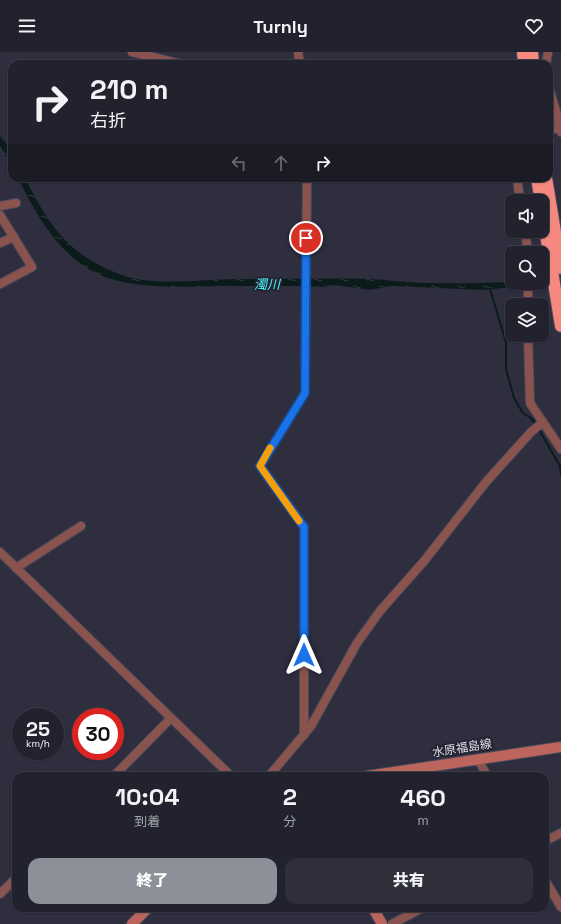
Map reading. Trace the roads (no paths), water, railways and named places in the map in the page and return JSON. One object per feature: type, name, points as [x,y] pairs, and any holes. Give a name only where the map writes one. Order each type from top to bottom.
[{"type":"highway","points":[[538,182],[540,194]]},
{"type":"highway","points":[[546,182],[561,326]]},
{"type":"highway","points":[[548,238],[556,271]]},
{"type":"main road","name":"水原福島線","points":[[394,772],[561,747]]},
{"type":"main road","points":[[132,924],[144,912]]},
{"type":"main road","points":[[375,912],[382,924]]},
{"type":"street","points":[[132,52],[157,55]]},
{"type":"street","points":[[553,101],[560,131]]},
{"type":"street","points":[[304,735],[304,527],[260,466],[305,393],[307,182]]},
{"type":"street","points":[[518,182],[519,194]]},
{"type":"street","points":[[0,206],[16,203]]},
{"type":"street","points":[[0,215],[32,268],[0,284]]},
{"type":"street","points":[[0,243],[14,237]]},
{"type":"street","points":[[528,342],[530,403],[561,449]]},
{"type":"street","points":[[272,772],[311,726],[357,643],[380,611],[425,560],[486,482],[543,422]]},
{"type":"street","points":[[16,568],[81,526]]},
{"type":"street","points":[[0,552],[227,772]]},
{"type":"street","points":[[118,772],[171,718]]},
{"type":"street","points":[[478,759],[485,772]]},
{"type":"street","points":[[549,839],[561,833]]},
{"type":"street","points":[[0,894],[12,882]]},
{"type":"street","points":[[549,887],[561,907]]},
{"type":"street","points":[[392,924],[414,912]]},
{"type":"water","points":[[0,136],[8,147],[8,159],[0,146]]},
{"type":"water","name":"濁川","points":[[20,182],[27,182],[52,225],[74,248],[103,267],[134,279],[179,282],[239,279],[371,279],[414,283],[505,282],[505,288],[484,290],[391,286],[370,290],[334,285],[322,287],[175,287],[141,285],[110,278],[96,273],[82,265],[59,244],[32,206]]},
{"type":"water","name":"濁川","points":[[549,282],[561,282],[561,289],[549,289]]},
{"type":"waterway","points":[[490,289],[506,342],[506,369],[514,398],[523,413],[531,418],[536,424]]},
{"type":"waterway","points":[[538,428],[560,466],[561,475]]}]
